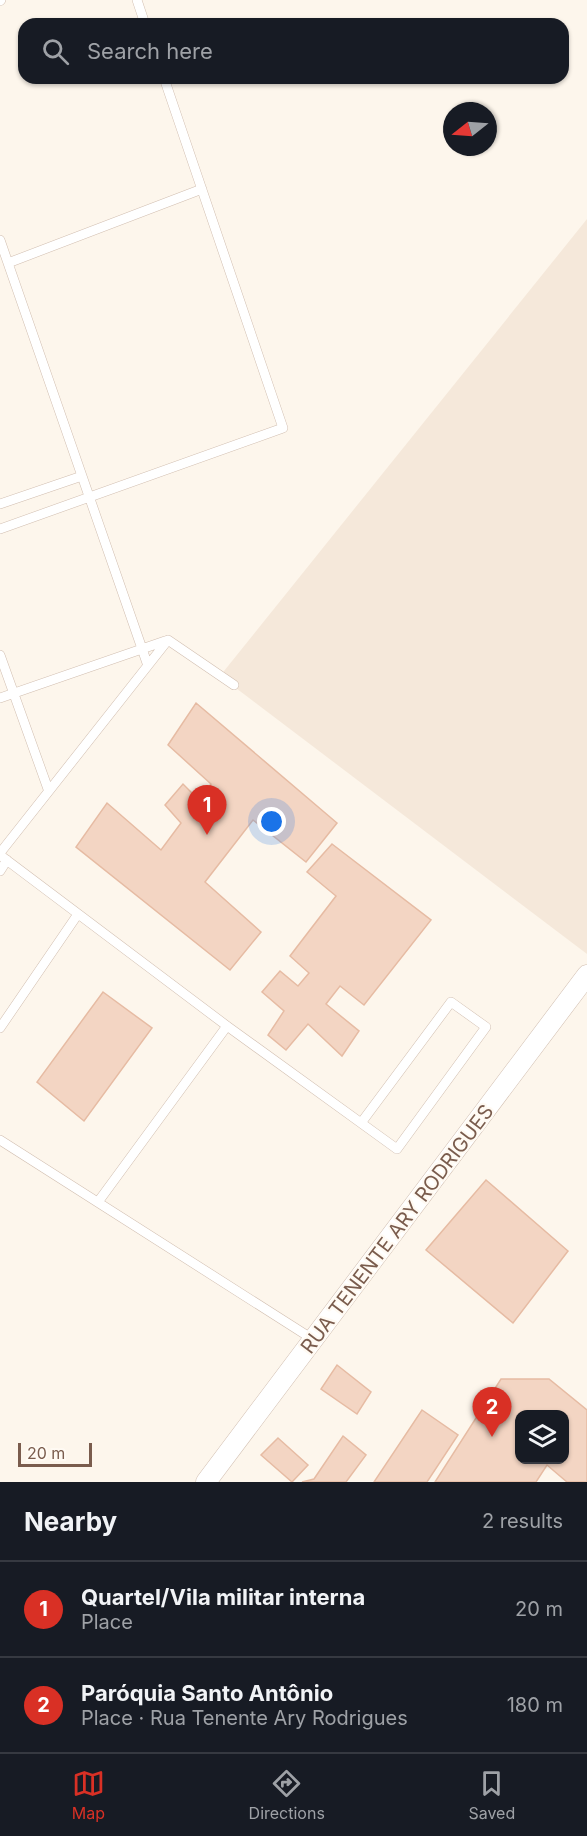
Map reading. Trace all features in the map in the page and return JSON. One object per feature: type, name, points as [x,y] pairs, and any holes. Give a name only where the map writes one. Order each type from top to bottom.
[{"type":"street","name":"RUA TENENTE ARY RODRIGUES","points":[[206,1482],[587,975]]},
{"type":"lane","points":[[137,0],[143,18]]},
{"type":"lane","points":[[0,529],[283,428],[166,84]]},
{"type":"lane","points":[[8,263],[202,189]]},
{"type":"lane","points":[[0,240],[147,663]]},
{"type":"lane","points":[[0,504],[82,476]]},
{"type":"lane","points":[[0,698],[168,640]]},
{"type":"lane","points":[[0,871],[2,856],[48,789],[147,663],[168,640]]},
{"type":"lane","points":[[168,640],[234,685]]},
{"type":"lane","points":[[0,655],[48,789]]},
{"type":"lane","points":[[2,856],[227,1026],[361,1123],[397,1149],[486,1027],[451,1002],[361,1123]]},
{"type":"lane","points":[[0,1028],[78,914]]},
{"type":"lane","points":[[98,1202],[227,1026]]},
{"type":"lane","points":[[0,1140],[314,1340]]},
{"type":"shaded area","points":[[587,219],[587,954],[220,676]]},
{"type":"building","points":[[196,703],[337,823],[306,862],[253,820],[205,882],[261,932],[230,970],[76,847],[107,803],[161,850],[181,823],[165,805],[183,784],[199,800],[211,784],[168,745]]},
{"type":"building","points":[[332,844],[431,920],[364,1005],[340,986],[326,1004],[359,1031],[342,1056],[308,1024],[286,1050],[268,1035],[284,1011],[262,992],[280,971],[298,986],[309,973],[290,956],[336,896],[307,872]]},
{"type":"building","points":[[103,992],[152,1028],[84,1121],[37,1082]]},
{"type":"building","points":[[486,1180],[568,1251],[513,1323],[426,1250]]},
{"type":"building","points":[[337,1365],[371,1392],[357,1414],[321,1389]]},
{"type":"building","points":[[501,1379],[549,1379],[587,1410],[587,1482],[567,1482],[547,1465],[536,1482],[435,1482]]},
{"type":"building","points":[[422,1410],[458,1435],[427,1482],[374,1482]]},
{"type":"building","points":[[343,1436],[366,1455],[346,1482],[302,1482],[314,1479]]},
{"type":"building","points":[[278,1438],[308,1465],[292,1482],[261,1455]]},
{"type":"place","name":"Quartel/Vila militar interna","points":[[207,835]]},
{"type":"place","name":"Paróquia Santo Antônio","points":[[492,1437]]}]
